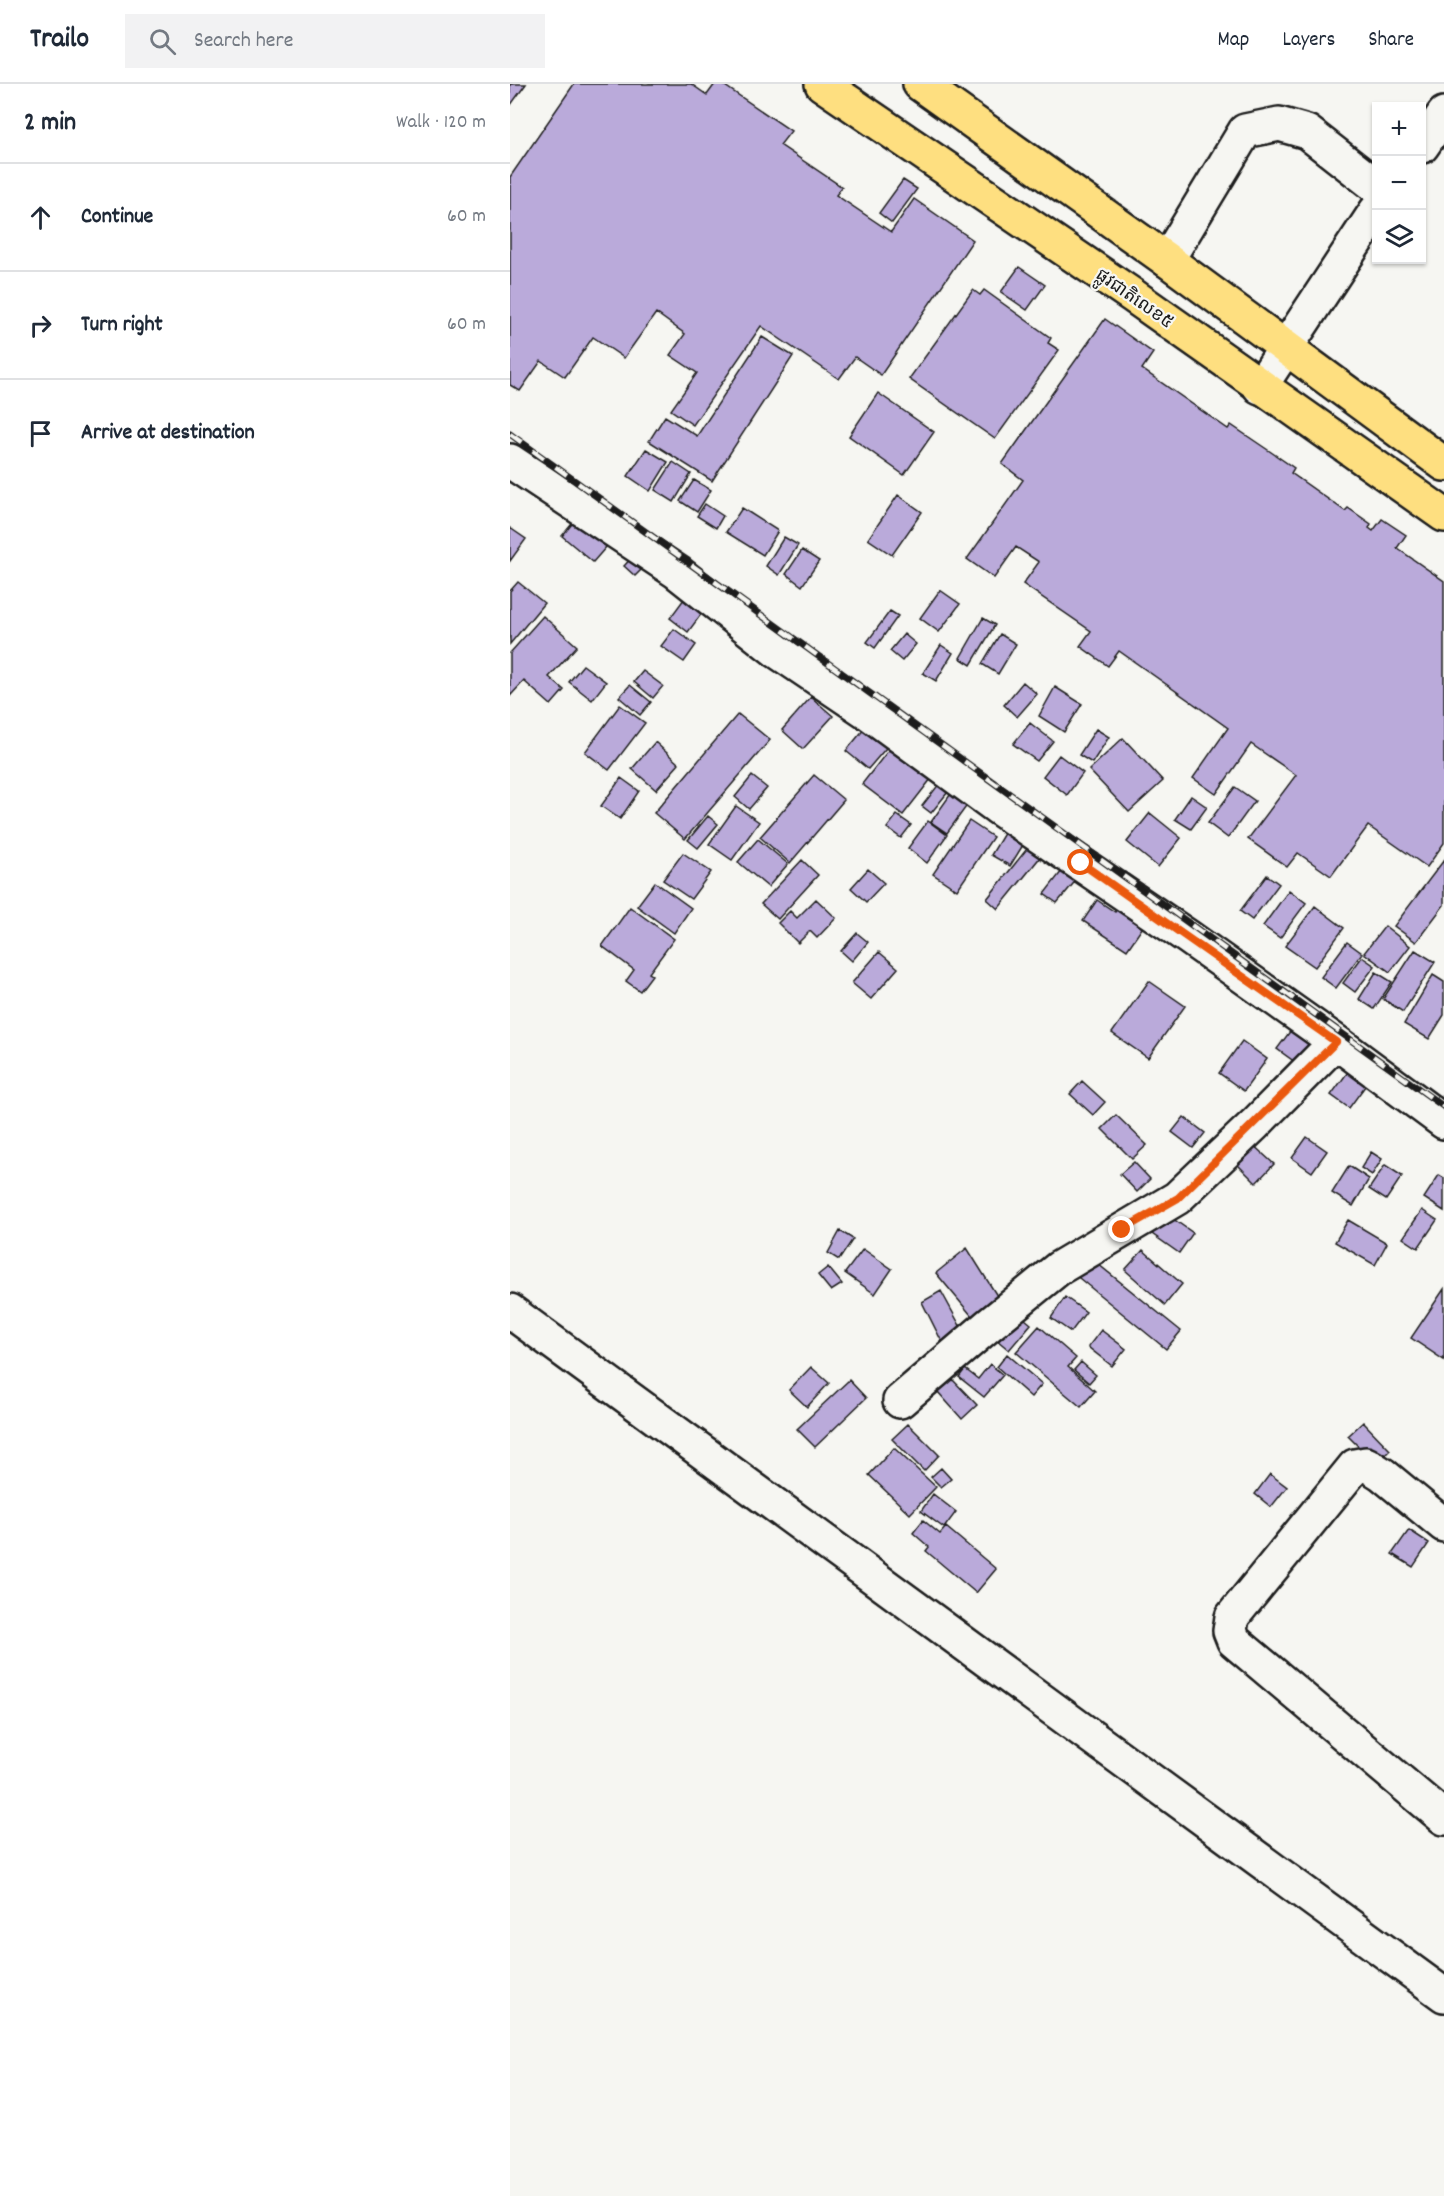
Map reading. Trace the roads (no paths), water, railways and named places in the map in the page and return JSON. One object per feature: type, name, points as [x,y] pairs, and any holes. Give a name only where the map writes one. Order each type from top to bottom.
[{"type":"highway","name":"ផ្លូវជាតិលេខ៥","points":[[822,84],[1132,295],[1444,515]]},
{"type":"highway","points":[[920,84],[1167,260],[1444,464]]},
{"type":"street","points":[[1426,140],[1444,114]]},
{"type":"street","points":[[1167,260],[1245,131],[1279,124],[1307,132],[1372,182]]},
{"type":"street","points":[[1260,387],[1372,218]]},
{"type":"street","points":[[510,460],[677,572],[777,651],[866,711],[997,807],[1188,937],[1444,1122]]},
{"type":"street","points":[[900,1401],[1059,1268],[1178,1198],[1336,1042]]},
{"type":"street","points":[[510,1311],[1444,1995]]},
{"type":"street","points":[[1444,1525],[1382,1474],[1366,1464],[1355,1466],[1232,1617],[1230,1631],[1234,1641],[1444,1818]]},
{"type":"railway","points":[[510,434],[1444,1107]]}]
